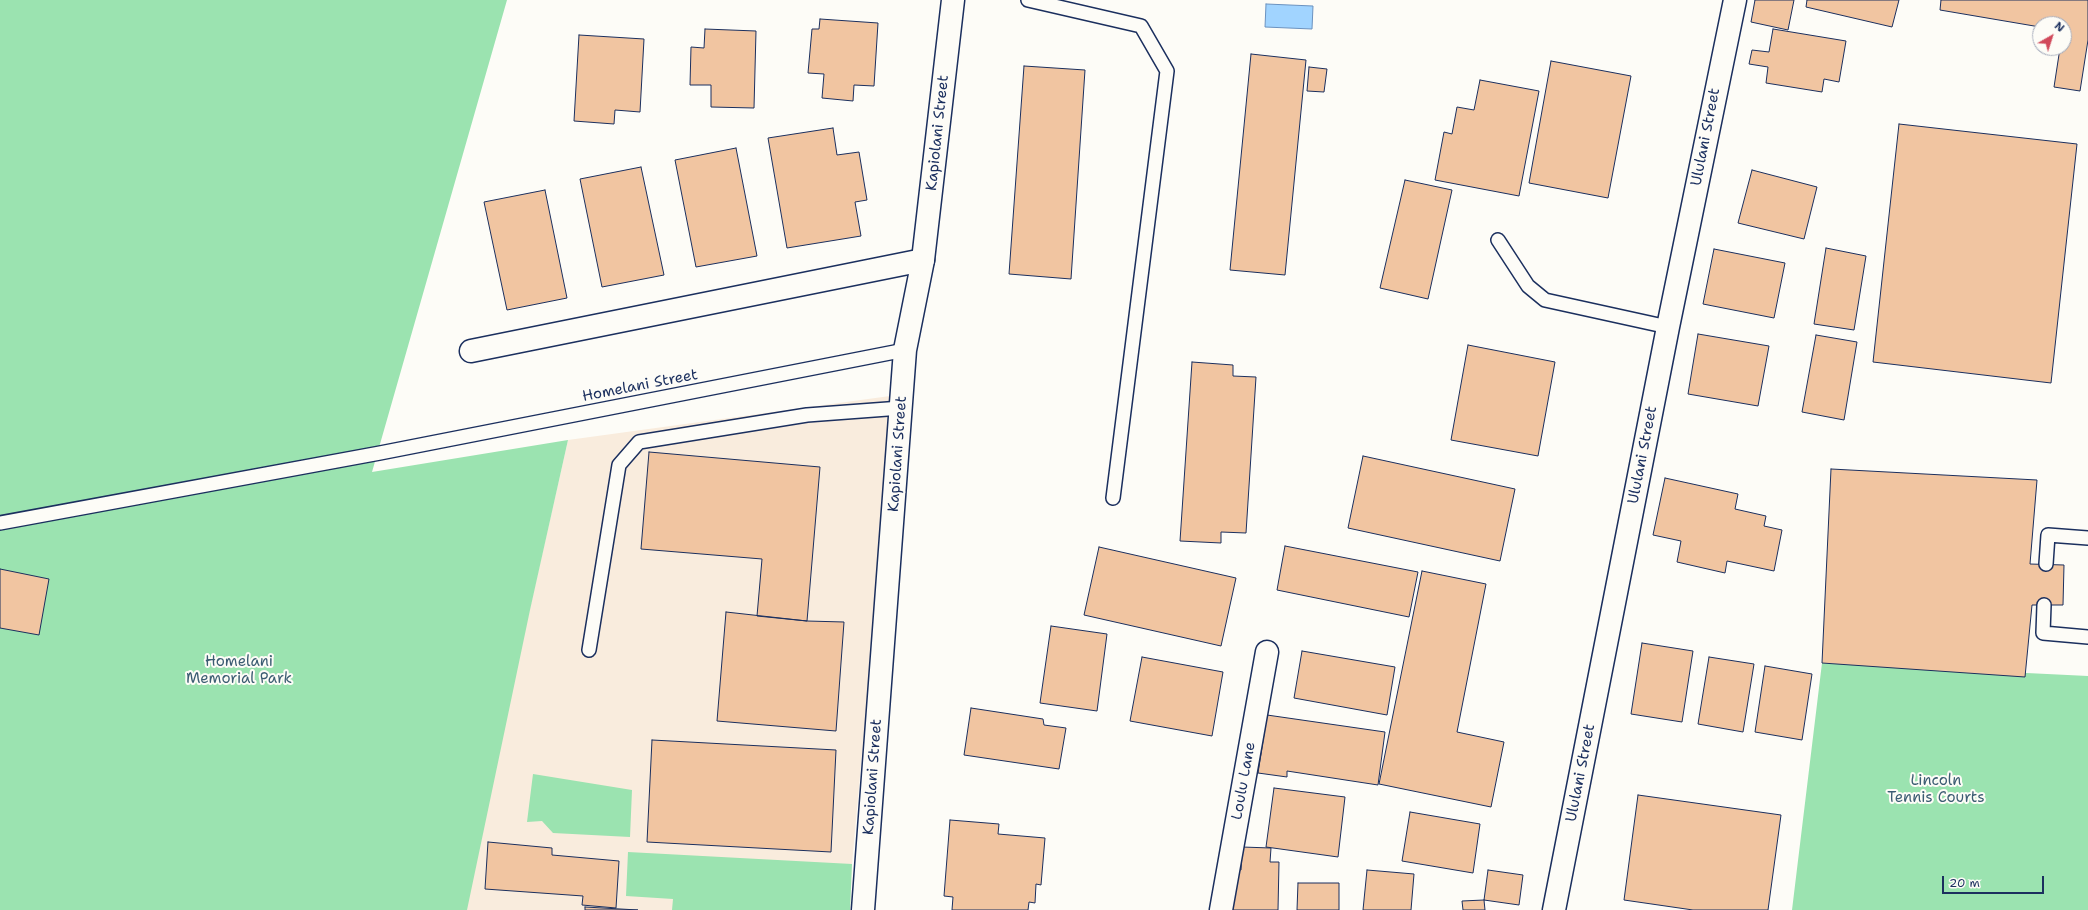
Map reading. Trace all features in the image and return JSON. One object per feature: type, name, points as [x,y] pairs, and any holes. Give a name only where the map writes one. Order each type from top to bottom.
[{"type":"street","name":"Kapiolani Street","points":[[863,910],[905,350],[923,260],[953,0]]},
{"type":"street","name":"Ululani Street","points":[[1554,910],[1668,327],[1734,0]]},
{"type":"street","points":[[471,351],[923,260]]},
{"type":"street","name":"Loulu Lane","points":[[1221,910],[1267,652]]},
{"type":"lane","points":[[1028,0],[1141,26],[1167,71],[1113,498]]},
{"type":"lane","points":[[1498,240],[1528,286],[1545,300],[1668,327]]},
{"type":"lane","name":"Homelani Street","points":[[0,523],[380,453],[905,350]]},
{"type":"lane","points":[[589,650],[619,465],[639,442],[807,415],[901,408]]},
{"type":"lane","points":[[2046,564],[2048,535],[2088,538]]},
{"type":"lane","points":[[2044,605],[2043,633],[2088,638]]},
{"type":"shaded area","points":[[890,396],[890,445],[852,864],[850,910],[466,910],[480,829],[568,440]]},
{"type":"green space","name":"Homelani Memorial Park","points":[[0,0],[507,0],[372,472],[568,440],[530,610],[467,910],[0,910]]},
{"type":"green space","name":"Lincoln Tennis Courts","points":[[1822,663],[2088,676],[2088,910],[1792,910]]},
{"type":"green space","points":[[533,774],[632,790],[630,837],[553,833],[542,821],[527,822]]},
{"type":"green space","points":[[628,852],[852,864],[850,910],[672,910],[673,899],[626,896]]},
{"type":"water","points":[[1266,4],[1313,6],[1312,29],[1265,27]]},
{"type":"building","points":[[1755,0],[1794,0],[1788,30],[1751,22]]},
{"type":"building","points":[[1807,0],[1899,0],[1892,27],[1806,7]]},
{"type":"building","points":[[1941,0],[2088,0],[2088,40],[2080,91],[2054,87],[2059,56],[2072,56],[2072,16],[2032,16],[2032,26],[1940,10]]},
{"type":"building","points":[[820,19],[878,23],[874,86],[854,85],[853,101],[822,98],[824,74],[808,73],[812,29],[819,29]]},
{"type":"building","points":[[705,29],[756,31],[754,108],[711,107],[711,85],[690,85],[691,47],[704,48]]},
{"type":"building","points":[[1773,29],[1846,41],[1839,82],[1824,79],[1822,92],[1766,83],[1768,67],[1749,64],[1752,50],[1769,52]]},
{"type":"building","points":[[579,35],[644,39],[640,112],[615,110],[614,124],[574,121]]},
{"type":"building","points":[[1251,54],[1306,60],[1285,275],[1230,270]]},
{"type":"building","points":[[1551,61],[1631,76],[1608,198],[1529,183]]},
{"type":"building","points":[[1024,66],[1085,70],[1071,279],[1009,274]]},
{"type":"building","points":[[1309,67],[1327,69],[1324,92],[1307,91]]},
{"type":"building","points":[[1480,80],[1539,91],[1519,196],[1435,180],[1444,132],[1452,134],[1457,107],[1474,110]]},
{"type":"building","points":[[1899,124],[2077,144],[2051,383],[1873,362]]},
{"type":"building","points":[[833,128],[837,155],[859,152],[867,200],[855,202],[861,236],[787,248],[768,138]]},
{"type":"building","points":[[736,148],[757,256],[696,267],[675,160]]},
{"type":"building","points":[[641,167],[664,275],[602,287],[580,179]]},
{"type":"building","points":[[1752,170],[1817,187],[1804,239],[1738,223]]},
{"type":"building","points":[[1405,180],[1452,190],[1428,299],[1380,288]]},
{"type":"building","points":[[545,190],[567,298],[507,310],[484,202]]},
{"type":"building","points":[[1826,248],[1866,256],[1854,330],[1814,324]]},
{"type":"building","points":[[1714,249],[1785,263],[1774,318],[1703,304]]},
{"type":"building","points":[[1698,334],[1769,346],[1758,406],[1688,394]]},
{"type":"building","points":[[1816,335],[1857,342],[1844,420],[1802,412]]},
{"type":"building","points":[[1468,345],[1555,362],[1538,456],[1451,440]]},
{"type":"building","points":[[1192,362],[1233,365],[1233,376],[1256,377],[1246,533],[1221,532],[1221,543],[1180,541]]},
{"type":"building","points":[[649,452],[820,467],[807,621],[757,616],[762,559],[641,549]]},
{"type":"building","points":[[1363,456],[1515,489],[1500,561],[1348,528]]},
{"type":"building","points":[[1831,469],[2037,480],[2030,564],[2064,565],[2063,605],[2032,605],[2025,677],[1822,663]]},
{"type":"building","points":[[1665,478],[1738,494],[1735,509],[1766,516],[1764,526],[1782,530],[1774,571],[1727,561],[1725,573],[1677,562],[1681,541],[1653,535]]},
{"type":"building","points":[[1285,546],[1418,572],[1409,617],[1277,590]]},
{"type":"building","points":[[1099,547],[1236,578],[1221,646],[1084,615]]},
{"type":"building","points":[[0,569],[49,579],[39,635],[0,628]]},
{"type":"building","points":[[1422,571],[1486,584],[1457,732],[1504,742],[1491,807],[1379,784]]},
{"type":"building","points":[[726,612],[807,621],[844,622],[836,731],[717,721]]},
{"type":"building","points":[[1051,626],[1107,634],[1097,711],[1040,703]]},
{"type":"building","points":[[1642,643],[1693,651],[1682,722],[1631,714]]},
{"type":"building","points":[[1302,651],[1395,667],[1387,715],[1294,698]]},
{"type":"building","points":[[1142,657],[1223,672],[1212,736],[1130,721]]},
{"type":"building","points":[[1709,657],[1754,664],[1743,732],[1698,724]]},
{"type":"building","points":[[1765,666],[1812,674],[1802,740],[1755,732]]},
{"type":"building","points":[[971,708],[1043,719],[1044,725],[1066,728],[1059,769],[964,755]]},
{"type":"building","points":[[1267,715],[1385,732],[1378,785],[1287,771],[1287,777],[1258,773]]},
{"type":"building","points":[[652,740],[836,750],[831,852],[647,842]]},
{"type":"building","points":[[1274,788],[1345,797],[1338,857],[1266,847]]},
{"type":"building","points":[[1638,795],[1781,815],[1768,910],[1693,910],[1624,900]]},
{"type":"building","points":[[1410,812],[1480,824],[1473,873],[1402,861]]},
{"type":"building","points":[[950,820],[999,824],[998,834],[1045,838],[1041,885],[1036,884],[1035,903],[1029,902],[1028,910],[952,910],[953,897],[944,896]]},
{"type":"building","points":[[488,842],[552,848],[552,855],[619,861],[616,908],[582,905],[583,896],[485,889]]},
{"type":"building","points":[[1242,847],[1271,848],[1270,862],[1279,862],[1278,910],[1227,910],[1229,870],[1241,870]]},
{"type":"building","points":[[1367,870],[1414,874],[1411,910],[1363,910]]},
{"type":"building","points":[[1488,870],[1523,875],[1519,905],[1484,900]]},
{"type":"building","points":[[1298,883],[1339,883],[1339,910],[1297,910]]},
{"type":"building","points":[[1484,900],[1485,910],[1463,910],[1462,901]]},
{"type":"building","points":[[585,907],[638,910],[585,910]]}]
